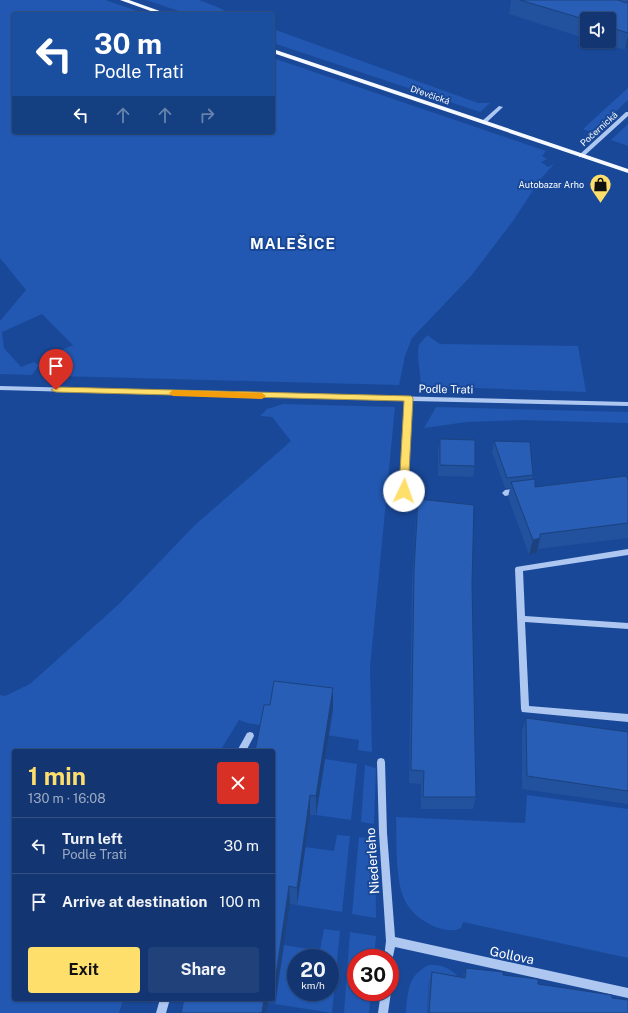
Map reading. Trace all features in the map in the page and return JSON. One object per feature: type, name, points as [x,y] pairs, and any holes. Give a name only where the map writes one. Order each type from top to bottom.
[{"type":"main road","points":[[123,0],[158,12]]},
{"type":"main road","name":"Dřevčická","points":[[275,52],[581,156],[628,170]]},
{"type":"street","points":[[484,122],[501,107]]},
{"type":"street","name":"Počernická","points":[[581,156],[628,113]]},
{"type":"street","name":"Podle Trati","points":[[0,388],[628,404]]},
{"type":"street","points":[[404,491],[408,398]]},
{"type":"street","points":[[505,493],[529,490]]},
{"type":"street","points":[[628,552],[519,569],[525,709],[628,718]]},
{"type":"street","points":[[522,619],[628,626]]},
{"type":"street","points":[[242,749],[250,736]]},
{"type":"street","name":"Niederleho","points":[[381,762],[383,833],[391,941],[390,949]]},
{"type":"street","name":"Gollova","points":[[391,941],[628,994]]},
{"type":"street","points":[[161,1013],[164,1001]]},
{"type":"street","points":[[383,1013],[385,1001]]},
{"type":"shaded area","points":[[0,0],[105,0],[140,12],[12,12],[12,134],[275,134],[275,59],[546,151],[542,156],[547,159],[541,162],[548,167],[554,164],[539,181],[513,221],[471,276],[412,338],[405,356],[399,385],[57,376],[60,365],[57,352],[73,345],[42,314],[2,332],[4,348],[21,367],[34,362],[39,365],[32,375],[0,374],[0,321],[26,290],[0,258]]},
{"type":"shaded area","points":[[146,0],[199,0],[227,12],[182,12]]},
{"type":"shaded area","points":[[275,30],[478,103],[490,103],[480,112],[275,44]]},
{"type":"shaded area","points":[[628,88],[628,100],[593,133],[583,129]]},
{"type":"shaded area","points":[[628,124],[628,146],[611,140]]},
{"type":"shaded area","points":[[427,335],[440,344],[578,346],[586,392],[421,386],[418,348]]},
{"type":"shaded area","points":[[283,404],[395,407],[370,668],[372,752],[358,750],[359,740],[247,723],[239,720],[221,749],[12,749],[12,1001],[122,1001],[119,1013],[0,1013],[0,695],[5,696],[30,684],[119,604],[195,525],[291,441],[272,417],[260,416],[267,409]]},
{"type":"shaded area","points":[[436,407],[628,412],[628,423],[521,420],[467,422],[424,428]]},
{"type":"shaded area","points":[[325,759],[357,764],[351,820],[316,815]]},
{"type":"shaded area","points":[[365,765],[376,768],[374,824],[361,822]]},
{"type":"shaded area","points":[[527,795],[628,809],[628,958],[463,922],[461,928],[458,929],[442,929],[425,922],[408,906],[400,887],[397,857],[396,817],[525,823]]},
{"type":"shaded area","points":[[337,835],[350,836],[342,912],[297,905],[305,847],[334,851]]},
{"type":"shaded area","points":[[359,837],[375,840],[376,918],[352,914]]},
{"type":"shaded area","points":[[324,929],[340,931],[338,949],[320,949]]},
{"type":"shaded area","points":[[350,932],[376,936],[375,949],[349,949]]},
{"type":"shaded area","points":[[284,945],[308,949],[287,949],[287,1001],[333,1001],[332,1013],[275,1004]]},
{"type":"shaded area","points":[[429,965],[443,966],[455,973],[462,981],[429,985],[427,1013],[406,1013],[410,985],[416,974]]},
{"type":"shaded area","points":[[347,972],[347,1001],[370,1001],[369,1013],[344,1013]]},
{"type":"building","points":[[520,0],[618,0],[626,3],[628,2],[628,33],[616,29],[616,12],[580,12],[580,18]]},
{"type":"building","points":[[440,439],[475,440],[475,466],[440,465]]},
{"type":"building","points":[[494,441],[530,442],[533,475],[507,478]]},
{"type":"building","points":[[626,476],[628,480],[628,523],[540,534],[540,538],[533,540],[511,482],[535,479],[535,487]]},
{"type":"building","points":[[418,499],[474,505],[472,583],[476,797],[423,797],[424,771],[411,770],[414,570]]},
{"type":"building","points":[[274,681],[333,688],[316,796],[310,795],[297,888],[289,886],[275,982],[275,749],[255,749],[264,705],[270,705]]},
{"type":"building","points":[[526,718],[628,732],[628,791],[527,776]]},
{"type":"building","points":[[466,968],[503,972],[503,975],[538,979],[538,984],[612,995],[612,998],[628,1000],[628,1013],[429,1013],[432,972],[465,978]]},
{"type":"building","points":[[184,1001],[264,1001],[262,1013],[181,1013]]},
{"type":"slow traffic","points":[[173,393],[262,396]]},
{"type":"place","name":"Autobazar Arho","points":[[600,204]]},
{"type":"district","name":"MALEŠICE","points":[[293,244]]},
{"type":"route","points":[[56,390],[261,396],[408,398],[404,491]]}]
